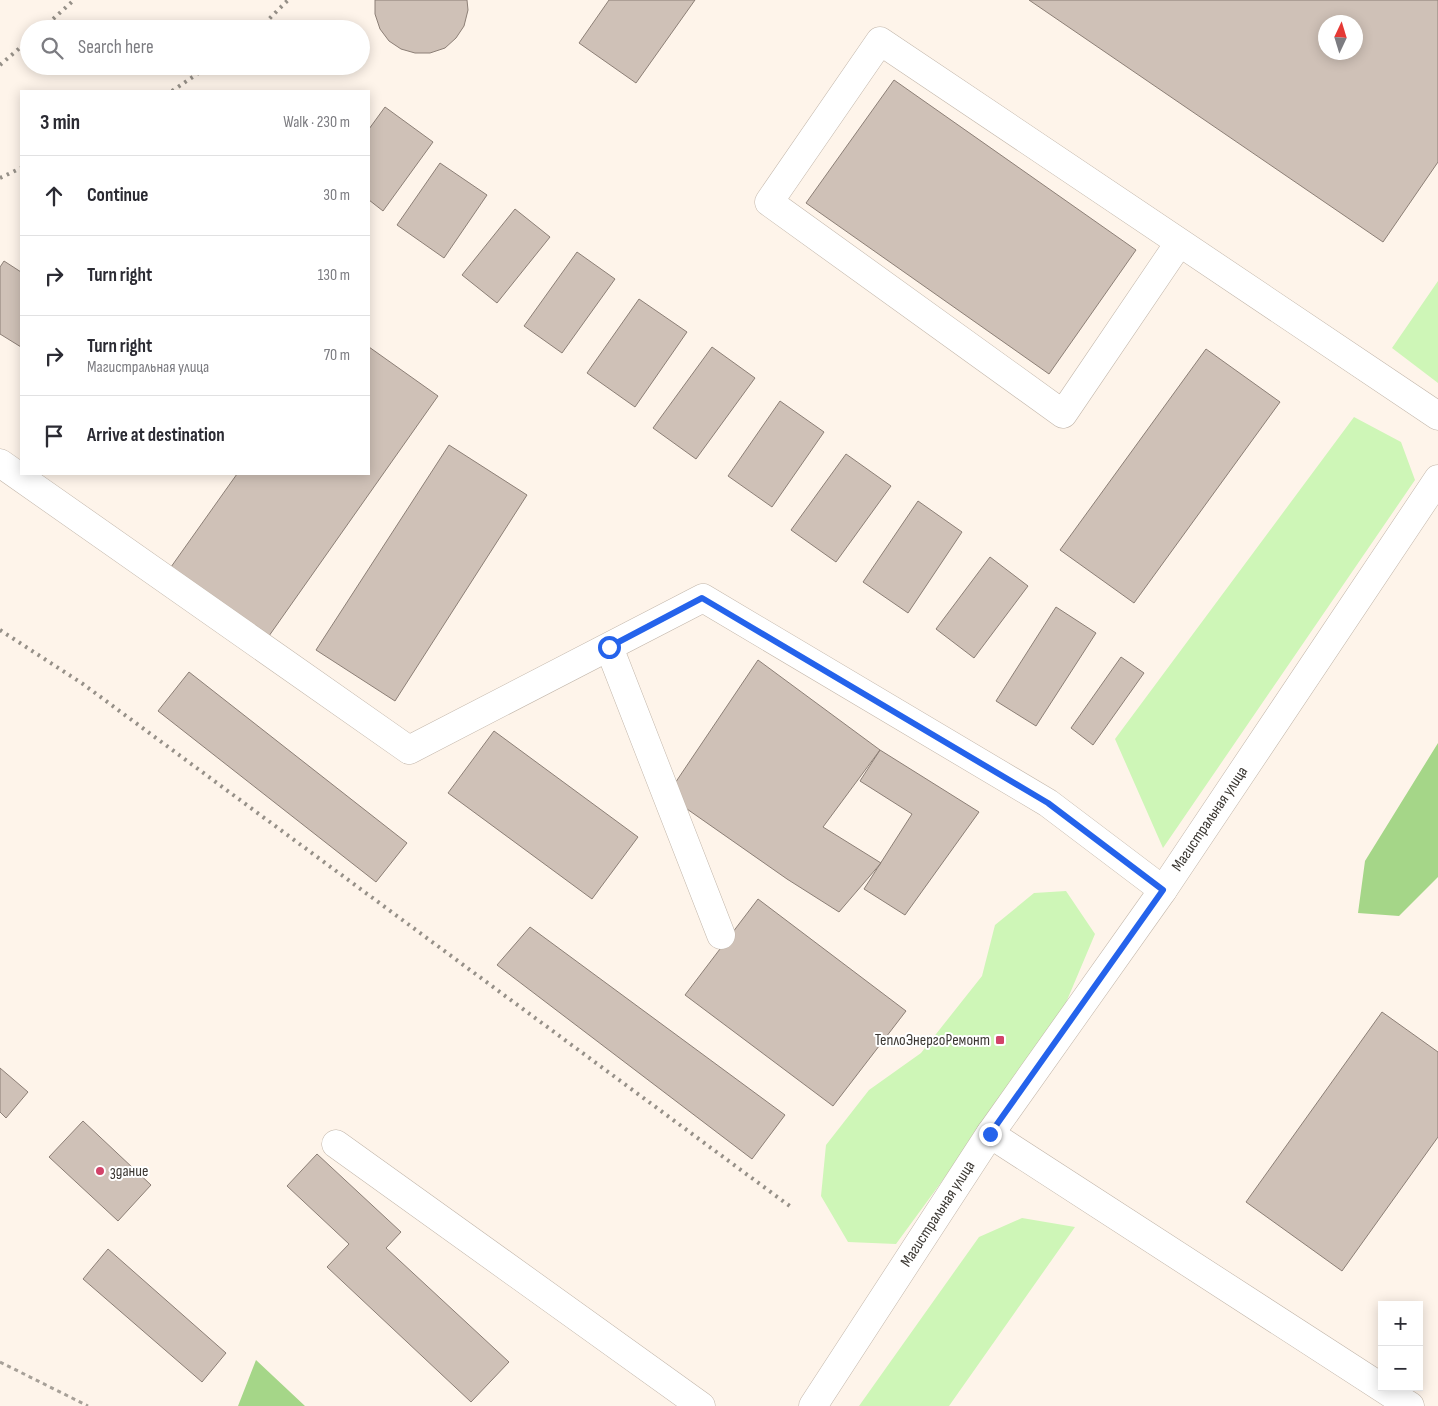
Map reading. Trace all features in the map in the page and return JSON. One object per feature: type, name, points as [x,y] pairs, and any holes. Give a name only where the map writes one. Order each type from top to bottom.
[{"type":"main road","points":[[1179,242],[1063,414],[769,202],[880,41],[1438,416]]},
{"type":"main road","points":[[0,463],[409,750],[702,598],[1048,803],[1163,890]]},
{"type":"main road","name":"Магистральная улица","points":[[813,1406],[990,1134],[1163,890],[1438,479]]},
{"type":"main road","points":[[609,647],[721,935]]},
{"type":"main road","points":[[990,1134],[1410,1406]]},
{"type":"main road","points":[[336,1144],[701,1406]]},
{"type":"path","points":[[0,1363],[88,1406]]},
{"type":"green space","points":[[1438,281],[1438,383],[1392,348]]},
{"type":"green space","points":[[1354,417],[1401,442],[1415,480],[1163,848],[1115,739]]},
{"type":"green space","points":[[1438,743],[1438,877],[1399,916],[1358,913],[1365,861]]},
{"type":"green space","points":[[1066,891],[1095,934],[1057,1024],[896,1244],[848,1242],[821,1196],[826,1145],[869,1090],[921,1053],[982,976],[995,925],[1034,893]]},
{"type":"green space","points":[[1022,1218],[1075,1227],[949,1406],[859,1406],[979,1237]]},
{"type":"green space","points":[[256,1360],[305,1406],[238,1406]]},
{"type":"building","points":[[375,0],[467,0],[468,10],[464,26],[456,38],[445,48],[430,53],[415,53],[401,49],[389,41],[380,29],[375,14]]},
{"type":"building","points":[[609,0],[695,0],[636,83],[579,43]]},
{"type":"building","points":[[1029,0],[1438,0],[1438,162],[1383,242]]},
{"type":"building","points":[[894,80],[1136,250],[1049,374],[806,203]]},
{"type":"building","points":[[385,107],[433,142],[383,211],[370,201],[370,128]]},
{"type":"building","points":[[440,163],[487,195],[444,258],[397,225]]},
{"type":"building","points":[[515,209],[550,237],[497,303],[462,275]]},
{"type":"building","points":[[577,252],[615,279],[562,353],[524,326]]},
{"type":"building","points":[[4,261],[20,271],[20,346],[0,334],[0,267]]},
{"type":"building","points":[[639,299],[687,332],[635,407],[587,373]]},
{"type":"building","points":[[712,347],[755,378],[696,459],[653,428]]},
{"type":"building","points":[[370,348],[438,396],[264,643],[166,574],[236,475],[370,475]]},
{"type":"building","points":[[1206,349],[1280,402],[1134,603],[1060,550]]},
{"type":"building","points":[[780,401],[824,432],[772,507],[728,476]]},
{"type":"building","points":[[449,445],[527,495],[395,701],[316,650]]},
{"type":"building","points":[[846,454],[891,486],[836,562],[791,530]]},
{"type":"building","points":[[918,501],[962,532],[908,613],[863,582]]},
{"type":"building","points":[[990,557],[1028,586],[974,658],[936,629]]},
{"type":"building","points":[[1056,607],[1096,633],[1036,726],[996,701]]},
{"type":"building","points":[[1121,657],[1144,673],[1093,745],[1071,728]]},
{"type":"building","points":[[758,660],[880,750],[823,827],[881,863],[839,912],[787,879],[667,795]]},
{"type":"building","points":[[189,672],[407,843],[376,882],[158,711]]},
{"type":"building","points":[[494,731],[638,837],[592,899],[448,793]]},
{"type":"building","points":[[880,750],[979,812],[905,915],[864,889],[912,814],[860,781]]},
{"type":"building","points":[[758,899],[906,1011],[833,1106],[685,995]]},
{"type":"building","points":[[530,927],[785,1115],[752,1159],[497,965]]},
{"type":"building","points":[[1382,1012],[1438,1052],[1438,1137],[1342,1271],[1246,1202]]},
{"type":"building","points":[[0,1068],[28,1092],[6,1118],[0,1112]]},
{"type":"building","name":"здание","points":[[83,1121],[151,1185],[118,1221],[49,1157]]},
{"type":"building","points":[[317,1154],[401,1232],[386,1248],[509,1362],[471,1402],[327,1267],[349,1244],[287,1186]]},
{"type":"building","points":[[108,1249],[226,1353],[202,1382],[83,1279]]},
{"type":"railway","points":[[52,20],[74,0]]},
{"type":"railway","points":[[268,20],[288,0]]},
{"type":"railway","points":[[0,65],[20,48]]},
{"type":"railway","points":[[173,90],[196,75]]},
{"type":"railway","points":[[0,178],[20,168]]},
{"type":"railway","points":[[0,630],[83,684],[791,1207]]},
{"type":"place","name":"ТеплоЭнергоРемонт","points":[[1000,1040]]},
{"type":"place","name":"здание","points":[[100,1171]]},
{"type":"route","points":[[609,647],[702,598],[1048,803],[1163,890],[990,1134]]}]
